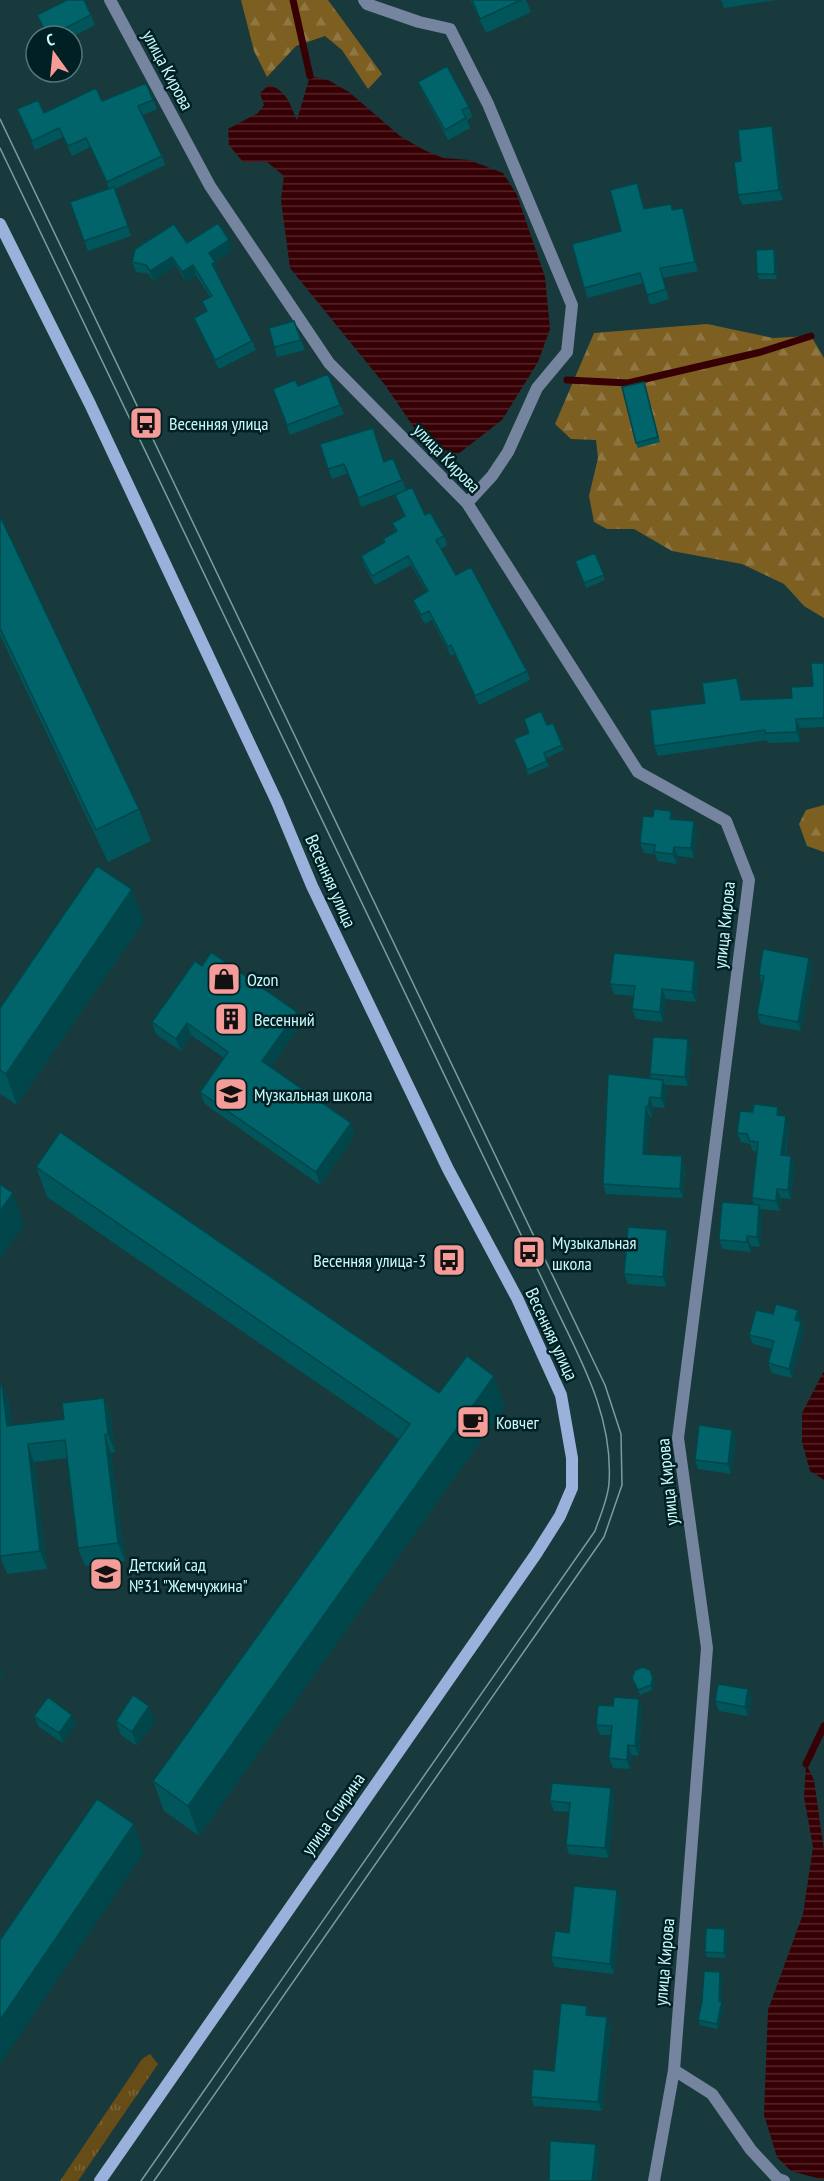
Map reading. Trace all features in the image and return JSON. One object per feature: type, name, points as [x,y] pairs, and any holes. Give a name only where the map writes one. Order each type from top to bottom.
[{"type":"main road","name":"Весенняя улица","points":[[0,224],[82,388],[277,802],[317,896],[448,1169],[521,1307],[561,1395],[572,1458]]},
{"type":"main road","name":"улица Спирина","points":[[100,2181],[536,1554],[560,1516],[572,1488],[572,1458]]},
{"type":"street","name":"улица Кирова","points":[[110,0],[210,186],[329,363],[467,502],[638,772],[726,821],[749,880],[678,1438],[707,1648],[674,2070],[654,2181]]},
{"type":"street","points":[[364,0],[367,4],[419,22],[450,29],[488,104],[572,305],[567,352],[537,388],[508,452],[492,476],[467,502]]},
{"type":"street","points":[[674,2070],[712,2094],[751,2150],[778,2179],[784,2181]]},
{"type":"green space","points":[[241,0],[328,0],[382,74],[368,89],[342,50],[325,36],[296,46],[267,77],[254,51]]},
{"type":"green space","points":[[707,324],[773,338],[811,336],[824,358],[824,618],[804,606],[784,584],[742,564],[672,551],[634,529],[607,529],[594,522],[589,496],[598,458],[596,440],[571,439],[555,424],[594,333]]},
{"type":"green space","points":[[824,805],[824,852],[807,846],[799,824],[806,810]]},
{"type":"green space","points":[[150,2054],[158,2064],[78,2181],[60,2181],[142,2059]]},
{"type":"shaded area","points":[[310,76],[328,80],[349,92],[400,136],[424,150],[443,158],[469,160],[503,173],[517,195],[545,277],[550,329],[538,362],[502,420],[458,454],[431,446],[413,426],[385,385],[290,268],[281,200],[284,176],[267,162],[243,162],[229,145],[228,129],[258,113],[264,105],[260,93],[269,85],[284,95],[297,120]]},
{"type":"shaded area","points":[[824,1371],[824,1480],[810,1471],[802,1442],[802,1413]]},
{"type":"shaded area","points":[[806,1764],[814,1780],[824,1851],[824,2180],[791,2171],[777,2157],[764,2115],[768,2010],[803,1914],[813,1847],[804,1797]]},
{"type":"building","points":[[67,0],[84,0],[91,15],[73,24],[42,24],[37,15]]},
{"type":"building","points":[[472,0],[521,0],[480,19]]},
{"type":"building","points":[[447,66],[469,107],[462,110],[466,118],[445,130],[418,82]]},
{"type":"building","points":[[146,83],[153,100],[138,106],[162,156],[107,182],[86,138],[68,146],[59,128],[32,141],[17,109],[38,100],[44,113],[96,88],[102,101]]},
{"type":"building","points":[[772,126],[779,190],[738,195],[734,162],[741,161],[738,130]]},
{"type":"building","points":[[637,183],[644,209],[671,204],[672,210],[683,208],[695,262],[660,268],[666,289],[647,295],[640,273],[584,288],[572,244],[621,231],[610,190]]},
{"type":"building","points":[[114,187],[128,226],[84,241],[70,202]]},
{"type":"building","points":[[218,223],[229,240],[209,253],[215,262],[212,264],[252,341],[215,360],[194,318],[207,311],[202,301],[212,296],[193,265],[182,272],[172,257],[150,271],[146,265],[132,262],[135,249],[174,224],[187,243]]},
{"type":"building","points":[[774,249],[775,274],[757,274],[756,250]]},
{"type":"building","points":[[294,321],[301,340],[274,347],[269,328]]},
{"type":"building","points":[[328,374],[340,405],[287,425],[273,389],[295,380],[298,386]]},
{"type":"building","points":[[644,382],[658,437],[636,443],[622,387]]},
{"type":"building","points":[[373,428],[384,462],[393,458],[402,480],[358,498],[344,464],[328,469],[320,444]]},
{"type":"building","points":[[412,487],[425,515],[430,512],[444,536],[436,540],[456,575],[471,567],[527,671],[475,696],[451,645],[448,647],[429,611],[421,615],[413,600],[428,591],[408,556],[372,576],[361,556],[385,542],[383,539],[397,531],[392,523],[405,516],[395,495]]},
{"type":"building","points":[[0,516],[139,809],[96,830],[0,628]]},
{"type":"building","points":[[595,553],[604,575],[584,583],[575,561]]},
{"type":"building","points":[[811,663],[824,663],[824,718],[796,719],[797,732],[765,733],[765,730],[654,746],[650,710],[705,703],[702,683],[737,678],[741,700],[792,698],[791,687],[813,686]]},
{"type":"building","points":[[541,711],[547,725],[553,723],[562,745],[544,753],[547,761],[527,770],[514,739],[529,733],[524,719]]},
{"type":"building","points":[[654,809],[671,811],[670,819],[694,821],[691,848],[674,847],[673,854],[654,852],[655,845],[640,843],[643,816],[653,817]]},
{"type":"building","points":[[97,866],[132,889],[6,1074],[0,1070],[0,1008]]},
{"type":"building","points":[[763,949],[809,958],[798,1022],[757,1014],[764,976],[759,975]]},
{"type":"building","points":[[211,952],[297,1012],[262,1061],[351,1123],[316,1172],[200,1092],[228,1052],[187,1023],[176,1039],[152,1022],[195,961],[202,966]]},
{"type":"building","points":[[614,953],[695,961],[692,992],[662,989],[660,1012],[632,1009],[635,986],[610,984]]},
{"type":"building","points":[[653,1037],[688,1039],[685,1077],[650,1074]]},
{"type":"building","points":[[608,1074],[663,1080],[661,1098],[650,1097],[648,1107],[646,1107],[643,1154],[682,1156],[680,1189],[603,1184]]},
{"type":"building","points":[[754,1104],[778,1107],[777,1115],[786,1116],[781,1155],[791,1156],[788,1190],[777,1189],[776,1201],[752,1198],[758,1142],[750,1141],[747,1134],[737,1133],[740,1111],[753,1112]]},
{"type":"building","points":[[60,1132],[439,1393],[467,1356],[494,1376],[188,1806],[153,1781],[410,1424],[36,1167]]},
{"type":"building","points":[[0,1184],[13,1193],[0,1211]]},
{"type":"building","points":[[722,1202],[759,1205],[757,1237],[747,1236],[747,1242],[719,1240]]},
{"type":"building","points":[[628,1227],[667,1230],[663,1277],[624,1274]]},
{"type":"building","points":[[776,1304],[798,1310],[795,1320],[801,1322],[789,1369],[768,1363],[774,1341],[749,1335],[756,1310],[773,1314]]},
{"type":"building","points":[[0,1385],[2,1385],[7,1426],[64,1419],[62,1403],[104,1398],[108,1434],[105,1435],[118,1543],[78,1548],[65,1440],[28,1444],[40,1551],[0,1556]]},
{"type":"building","points":[[699,1425],[732,1430],[728,1464],[695,1460]]},
{"type":"building","points":[[643,1667],[650,1670],[653,1678],[651,1685],[638,1690],[632,1678],[635,1670]]},
{"type":"building","points":[[718,1684],[748,1689],[745,1707],[715,1701]]},
{"type":"building","points":[[133,1695],[149,1706],[132,1732],[116,1721]]},
{"type":"building","points":[[48,1697],[72,1715],[59,1733],[34,1716]]},
{"type":"building","points":[[614,1697],[639,1699],[635,1746],[628,1745],[627,1760],[609,1758],[612,1726],[596,1725],[598,1705],[613,1706]]},
{"type":"building","points":[[552,1783],[611,1788],[605,1848],[566,1845],[570,1803],[550,1801]]},
{"type":"building","points":[[97,1799],[134,1824],[0,2020],[0,1940]]},
{"type":"building","points":[[574,1886],[617,1890],[610,1964],[551,1957],[555,1931],[569,1933]]},
{"type":"building","points":[[706,1928],[725,1929],[724,1953],[705,1952]]},
{"type":"building","points":[[704,1971],[720,1972],[719,2001],[722,2001],[717,2024],[698,2020]]},
{"type":"building","points":[[561,2003],[587,2006],[586,2015],[607,2017],[598,2102],[531,2097],[533,2069],[554,2071]]},
{"type":"building","points":[[550,2141],[596,2144],[592,2181],[549,2181]]},
{"type":"waterway","points":[[293,0],[310,76]]},
{"type":"waterway","points":[[567,380],[628,383],[761,352],[811,336]]},
{"type":"waterway","points":[[806,1764],[824,1726]]},
{"type":"tram line","points":[[0,119],[605,1385],[621,1434],[622,1485],[604,1537],[154,2181]]},
{"type":"tram line","points":[[0,148],[579,1357],[599,1405],[609,1456],[608,1489],[595,1531],[141,2181]]},
{"type":"place","name":"Весенняя улица","points":[[146,423]]},
{"type":"place","name":"Ozon","points":[[224,979]]},
{"type":"place","name":"Весенний","points":[[231,1019]]},
{"type":"place","name":"Музкальная школа","points":[[231,1094]]},
{"type":"place","name":"Музыкальная школа","points":[[529,1252]]},
{"type":"place","name":"Весенняя улица-3","points":[[449,1260]]},
{"type":"place","name":"Ковчег","points":[[473,1422]]},
{"type":"place","name":"Детский сад №31 \"Жемчужина\"","points":[[106,1574]]}]
